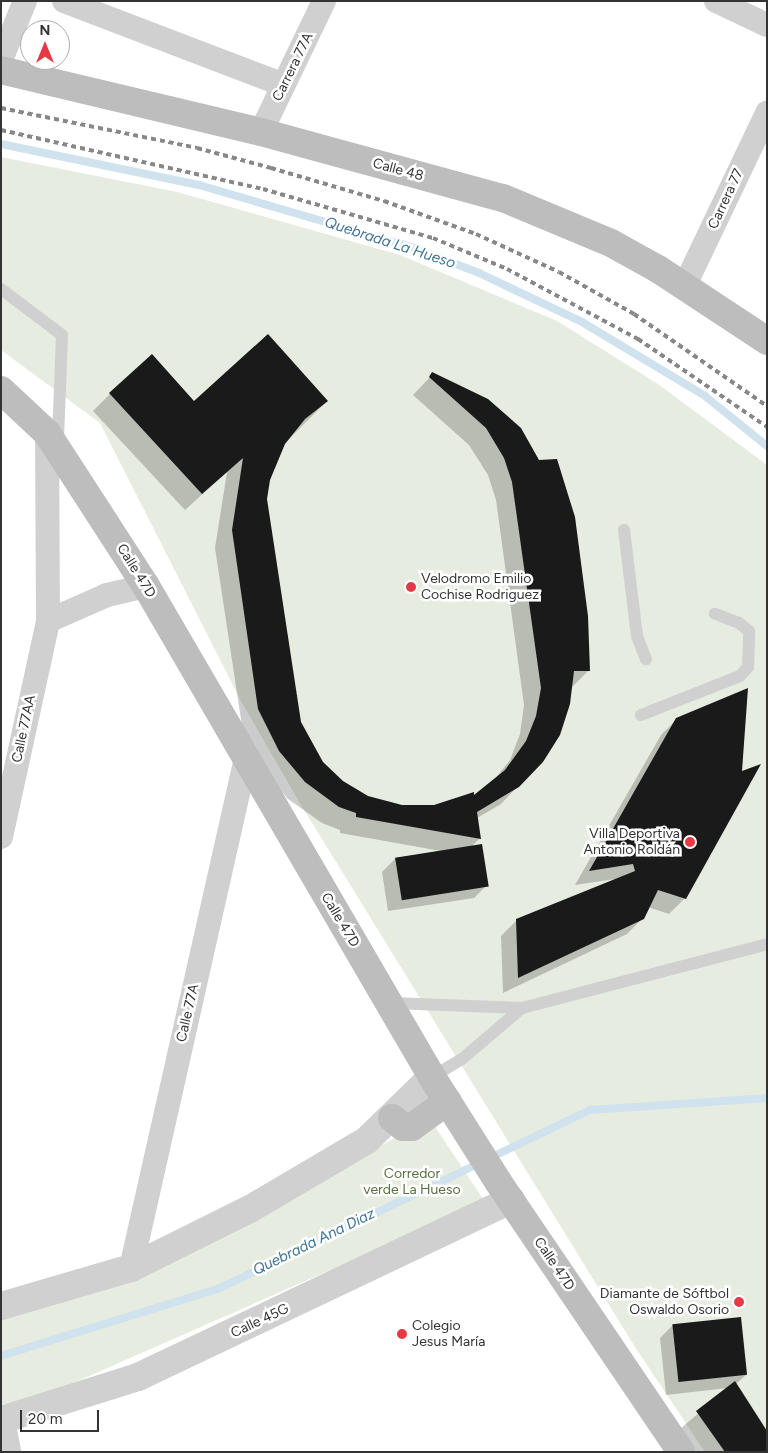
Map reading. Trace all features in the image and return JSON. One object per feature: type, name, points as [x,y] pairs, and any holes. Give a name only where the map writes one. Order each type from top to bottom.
[{"type":"main road","name":"Calle 48","points":[[1,70],[261,132],[502,198],[610,243],[685,285],[767,341]]},
{"type":"main road","name":"Calle 47D","points":[[1,390],[52,442],[146,586],[391,1003],[432,1077],[505,1191],[681,1452]]},
{"type":"main road","points":[[392,1118],[403,1127],[412,1126],[450,1105]]},
{"type":"street","points":[[1,60],[25,1]]},
{"type":"street","points":[[64,1],[284,85]]},
{"type":"street","name":"Carrera 77A","points":[[261,132],[324,1]]},
{"type":"street","points":[[716,1],[767,25]]},
{"type":"street","name":"Carrera 77","points":[[685,285],[767,113]]},
{"type":"street","name":"Calle 77AA","points":[[1,837],[48,621],[52,442]]},
{"type":"street","points":[[48,621],[107,595],[146,586]]},
{"type":"street","name":"Calle 77A","points":[[131,1268],[246,758]]},
{"type":"street","points":[[1,1306],[131,1268],[250,1209],[367,1140],[392,1118],[432,1077]]},
{"type":"street","name":"Calle 45G","points":[[2,1420],[138,1377],[505,1191]]},
{"type":"street","points":[[2,1420],[10,1452]]},
{"type":"lane","points":[[1,289],[62,335],[52,442]]},
{"type":"lane","points":[[624,530],[637,636],[646,659]]},
{"type":"lane","points":[[640,714],[740,676],[748,667],[748,631],[738,623],[715,614]]},
{"type":"lane","points":[[391,1003],[522,1008],[767,944]]},
{"type":"lane","points":[[432,1077],[462,1059],[522,1008]]},
{"type":"green space","points":[[1,157],[177,192],[400,255],[557,321],[658,384],[767,465],[767,1452],[705,1452],[635,1347],[301,805],[241,701],[100,423],[1,350]]},
{"type":"green space","name":"Corredor verde La Hueso","points":[[430,1119],[485,1202],[39,1398],[1,1405],[1,1316],[141,1276]]},
{"type":"building","points":[[268,334],[328,401],[305,419],[285,444],[270,480],[267,499],[301,722],[323,762],[343,781],[368,796],[402,805],[434,805],[474,792],[474,795],[505,770],[526,741],[536,716],[541,688],[512,482],[504,458],[486,428],[429,377],[432,372],[488,399],[521,428],[539,460],[557,459],[575,517],[588,616],[590,671],[574,671],[570,704],[560,735],[543,762],[519,787],[477,812],[481,839],[356,817],[356,813],[339,807],[305,782],[279,751],[258,709],[232,530],[243,458],[202,494],[109,393],[152,354],[194,401]]},
{"type":"building","points":[[748,688],[742,771],[761,764],[686,899],[658,890],[644,919],[518,978],[516,919],[635,871],[633,864],[589,871],[676,718]]},
{"type":"building","points":[[482,844],[489,886],[402,900],[395,858]]},
{"type":"building","points":[[741,1317],[747,1375],[678,1382],[672,1324]]},
{"type":"building","points":[[735,1381],[767,1431],[767,1452],[725,1452],[696,1411]]},
{"type":"waterway","name":"Quebrada La Hueso","points":[[1,144],[199,185],[414,248],[479,273],[582,322],[705,396],[767,446]]},
{"type":"waterway","name":"Quebrada Ana Diaz","points":[[1,1356],[220,1288],[590,1110],[767,1098]]},
{"type":"railway","points":[[1,108],[197,148],[384,201],[476,234],[559,272],[634,314],[767,406]]},
{"type":"railway","points":[[1,130],[263,189],[433,238],[507,269],[638,339],[767,427]]},
{"type":"place","name":"Velodromo Emilio Cochise Rodriguez","points":[[411,587]]},
{"type":"place","name":"Villa Deportiva Antonio Roldán","points":[[690,842]]},
{"type":"place","name":"Diamante de Sóftbol Oswaldo Osorio","points":[[739,1302]]},
{"type":"place","name":"Colegio Jesus María","points":[[402,1334]]}]
